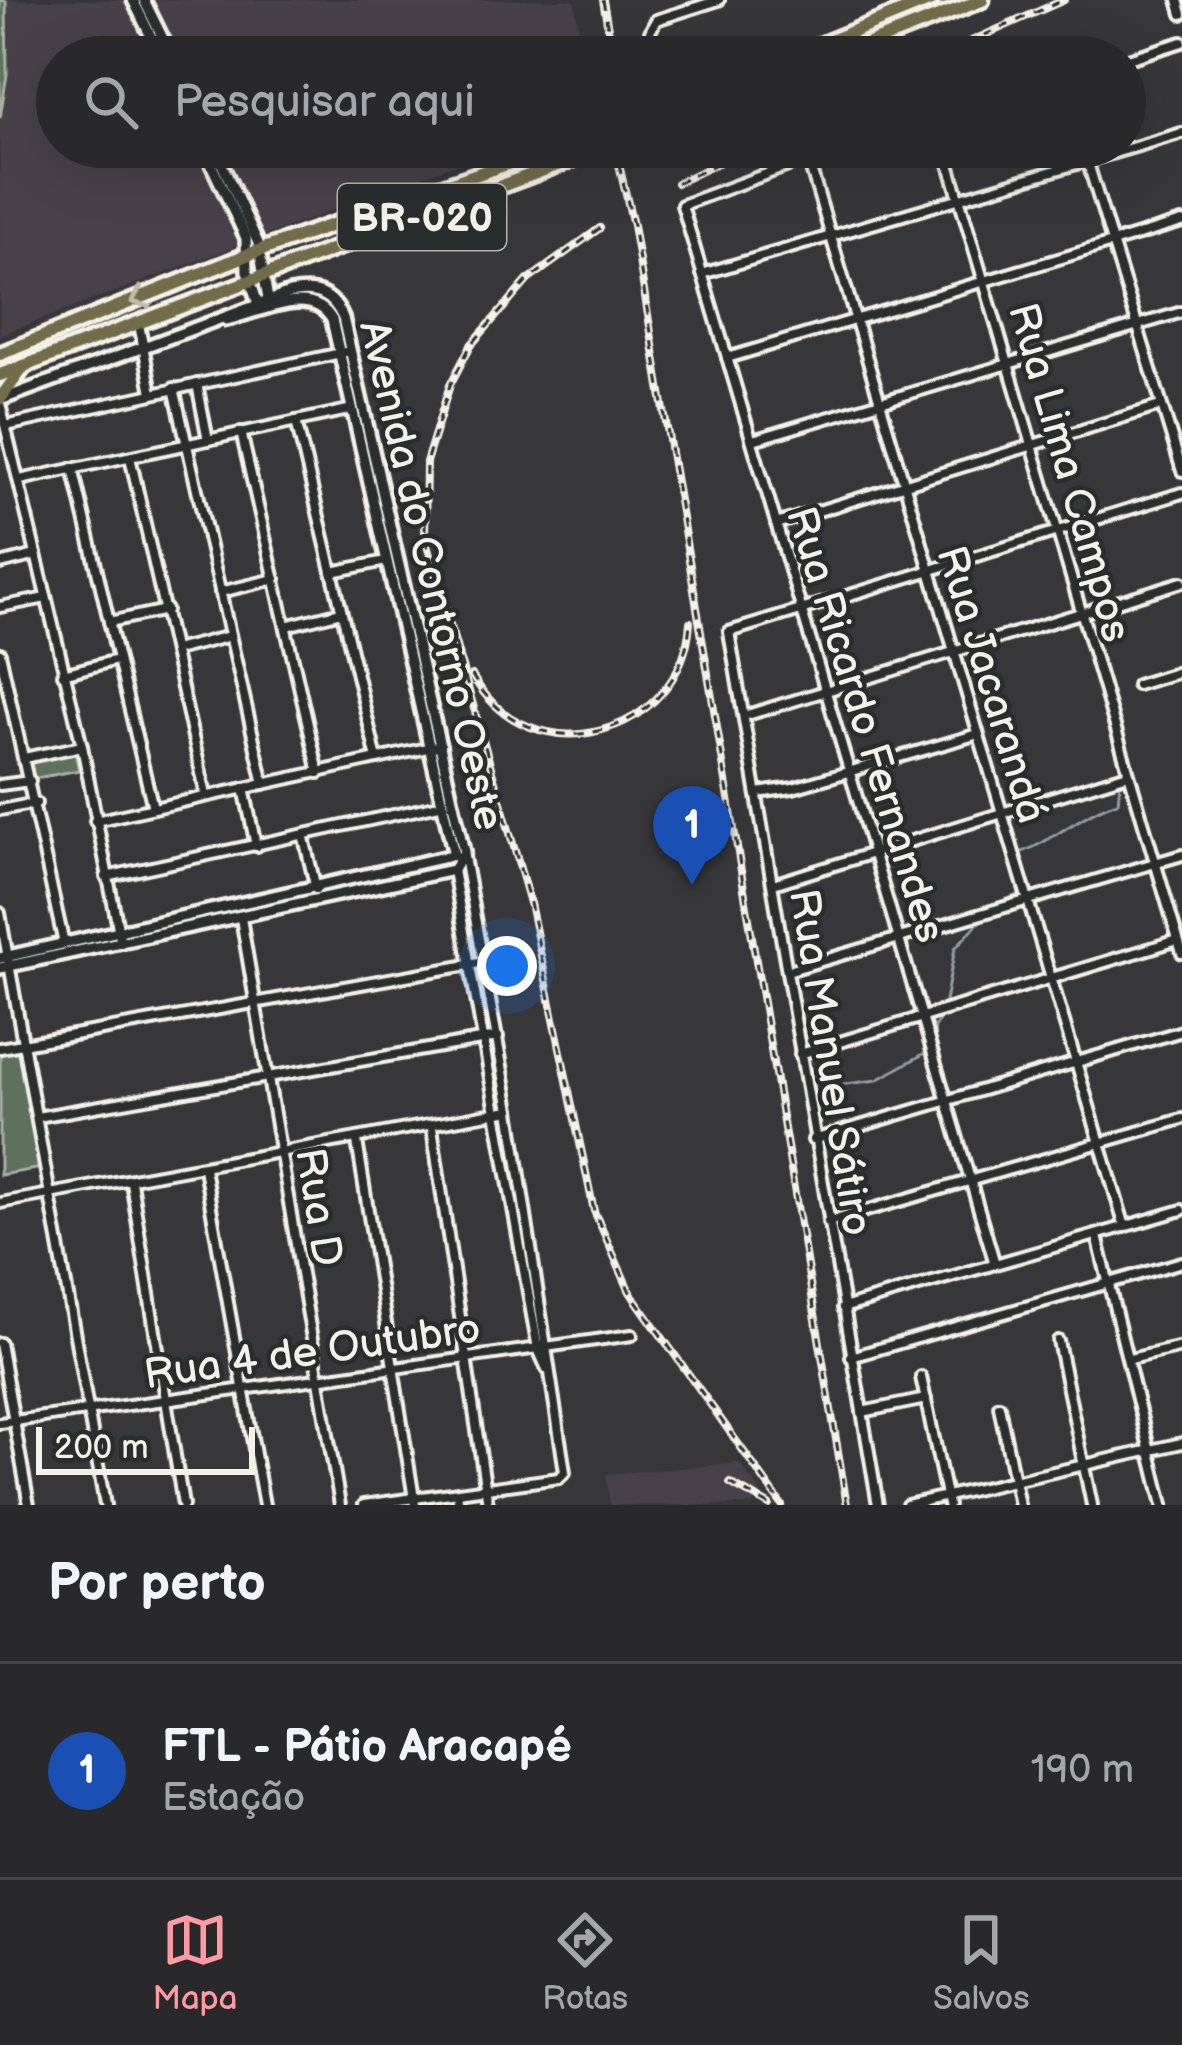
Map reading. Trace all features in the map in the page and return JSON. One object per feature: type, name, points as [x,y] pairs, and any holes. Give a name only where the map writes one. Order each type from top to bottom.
[{"type":"highway","points":[[843,36],[931,0]]},
{"type":"highway","points":[[890,36],[982,0]]},
{"type":"highway","name":"BR-020","points":[[0,354],[253,253],[495,168]]},
{"type":"highway","name":"BR-020","points":[[0,375],[550,168]]},
{"type":"highway","points":[[0,400],[24,366]]},
{"type":"street","points":[[133,0],[151,36]]},
{"type":"street","points":[[144,0],[162,36]]},
{"type":"street","points":[[651,36],[656,20],[719,0]]},
{"type":"street","points":[[1178,0],[1182,14]]},
{"type":"street","points":[[1146,53],[1182,42]]},
{"type":"street","points":[[1146,144],[1182,133]]},
{"type":"street","points":[[213,168],[253,253]]},
{"type":"street","points":[[120,938],[82,746],[0,400],[264,306],[253,253],[222,168]]},
{"type":"street","name":"Rua Ricardo Fernandes","points":[[775,168],[686,201],[702,274],[995,1264]]},
{"type":"street","name":"Rua Jacarandá","points":[[811,168],[975,735],[1125,1227]]},
{"type":"street","name":"Rua Lima Campos","points":[[950,168],[1182,952]]},
{"type":"street","points":[[702,274],[1068,168]]},
{"type":"street","points":[[1090,168],[1182,471]]},
{"type":"street","points":[[727,358],[1182,222]]},
{"type":"street","name":"Avenida do Contorno Oeste","points":[[264,306],[307,300],[323,305],[345,352],[464,856],[450,866]]},
{"type":"street","points":[[753,440],[1182,312]]},
{"type":"street","points":[[139,323],[152,393]]},
{"type":"street","points":[[7,425],[345,352]]},
{"type":"street","points":[[196,384],[208,440]]},
{"type":"street","points":[[174,388],[264,784]]},
{"type":"street","points":[[776,524],[1160,406]]},
{"type":"street","points":[[20,480],[358,409]]},
{"type":"street","points":[[296,421],[377,759]]},
{"type":"street","points":[[241,432],[319,773]]},
{"type":"street","points":[[130,457],[206,795]]},
{"type":"street","points":[[74,468],[153,808]]},
{"type":"street","points":[[801,608],[1182,493]]},
{"type":"street","name":"Avenida do Contorno Oeste","points":[[383,522],[386,560],[411,638]]},
{"type":"street","points":[[0,564],[36,555]]},
{"type":"street","points":[[332,572],[386,560]]},
{"type":"street","points":[[220,592],[274,579]]},
{"type":"street","points":[[744,716],[1182,582]]},
{"type":"street","points":[[0,607],[46,598]]},
{"type":"street","name":"Rua Manuel Sátiro","points":[[801,608],[730,629],[878,1505]]},
{"type":"street","points":[[109,622],[166,610]]},
{"type":"street","points":[[286,626],[341,612]]},
{"type":"street","points":[[175,650],[230,636]]},
{"type":"street","points":[[0,653],[36,803],[60,949]]},
{"type":"street","points":[[63,674],[117,660]]},
{"type":"street","points":[[1137,685],[1182,671]]},
{"type":"street","points":[[757,793],[975,735]]},
{"type":"street","points":[[24,758],[82,746]]},
{"type":"street","points":[[95,820],[436,746]]},
{"type":"street","name":"Avenida do Contorno Oeste","points":[[436,746],[454,853],[450,866]]},
{"type":"street","points":[[772,884],[1128,773]]},
{"type":"street","points":[[0,785],[30,781]]},
{"type":"street","points":[[244,788],[256,846]]},
{"type":"street","points":[[0,809],[36,803]]},
{"type":"street","points":[[106,877],[444,805]]},
{"type":"street","points":[[304,838],[317,894]]},
{"type":"street","points":[[788,970],[1182,854]]},
{"type":"street","points":[[464,856],[531,1239],[543,1348]]},
{"type":"street","points":[[120,938],[450,866],[472,964],[519,1240],[549,1373],[564,1474],[485,1490],[364,1505]]},
{"type":"street","points":[[0,968],[8,960],[60,949],[241,918],[317,894]]},
{"type":"street","points":[[0,913],[105,1505]]},
{"type":"street","points":[[462,918],[476,915]]},
{"type":"street","name":"Rua D","points":[[241,918],[340,1505]]},
{"type":"street","points":[[466,936],[479,933]]},
{"type":"street","points":[[800,1054],[1180,940]]},
{"type":"street","points":[[0,1048],[485,962]]},
{"type":"street","points":[[813,1140],[1182,1031]]},
{"type":"street","points":[[37,1117],[498,1036]]},
{"type":"street","points":[[0,1203],[432,1128],[510,1109]]},
{"type":"street","points":[[828,1222],[1182,1120]]},
{"type":"street","points":[[432,1128],[488,1505]]},
{"type":"street","points":[[357,1141],[397,1370],[414,1501]]},
{"type":"street","points":[[204,1168],[264,1505]]},
{"type":"street","points":[[130,1182],[183,1505]]},
{"type":"street","points":[[843,1308],[1182,1210]]},
{"type":"street","points":[[1097,1236],[1163,1505]]},
{"type":"street","points":[[519,1240],[531,1239]]},
{"type":"street","points":[[851,1357],[1182,1262]]},
{"type":"street","name":"Rua 4 de Outubro","points":[[0,1423],[632,1335]]},
{"type":"street","points":[[1058,1341],[1092,1505]]},
{"type":"street","points":[[0,1343],[28,1505]]},
{"type":"street","points":[[1130,1359],[1182,1347]]},
{"type":"street","points":[[922,1377],[948,1501]]},
{"type":"street","points":[[862,1412],[926,1399]]},
{"type":"street","points":[[999,1406],[1019,1505]]},
{"type":"street","points":[[907,1505],[948,1501],[1182,1443]]},
{"type":"street","points":[[457,1493],[459,1505]]},
{"type":"shaded area","points":[[0,0],[574,0],[580,36],[36,36],[36,168],[444,168],[0,335]]},
{"type":"shaded area","points":[[739,1463],[760,1491],[752,1505],[610,1505],[606,1474]]},
{"type":"green space","points":[[0,0],[6,1],[7,74],[0,118]]},
{"type":"green space","points":[[74,750],[79,770],[31,779],[27,760]]},
{"type":"green space","points":[[22,1050],[42,1168],[0,1175],[0,1052]]},
{"type":"waterway","points":[[1014,855],[1118,802],[1120,783],[1130,782]]},
{"type":"waterway","points":[[985,907],[1019,895],[1019,881]]},
{"type":"waterway","points":[[944,1007],[955,948],[984,917]]},
{"type":"waterway","points":[[933,1046],[935,1026],[942,1016]]},
{"type":"waterway","points":[[829,1186],[815,1098],[823,1087],[877,1080],[927,1052]]},
{"type":"railway","points":[[603,0],[609,36]]},
{"type":"railway","points":[[983,36],[1064,0]]},
{"type":"railway","points":[[620,168],[847,1505]]},
{"type":"railway","points":[[677,183],[708,168]]},
{"type":"railway","points":[[600,228],[528,280],[471,345],[450,385],[426,462],[425,538],[530,903],[594,1211],[630,1292],[782,1505]]},
{"type":"railway","points":[[472,675],[497,707],[529,726],[564,734],[600,731],[633,717],[661,694],[681,662],[690,622]]},
{"type":"railway","points":[[730,1483],[769,1505]]},
{"type":"place","name":"FTL - Pátio Aracapé","points":[[692,885]]}]
